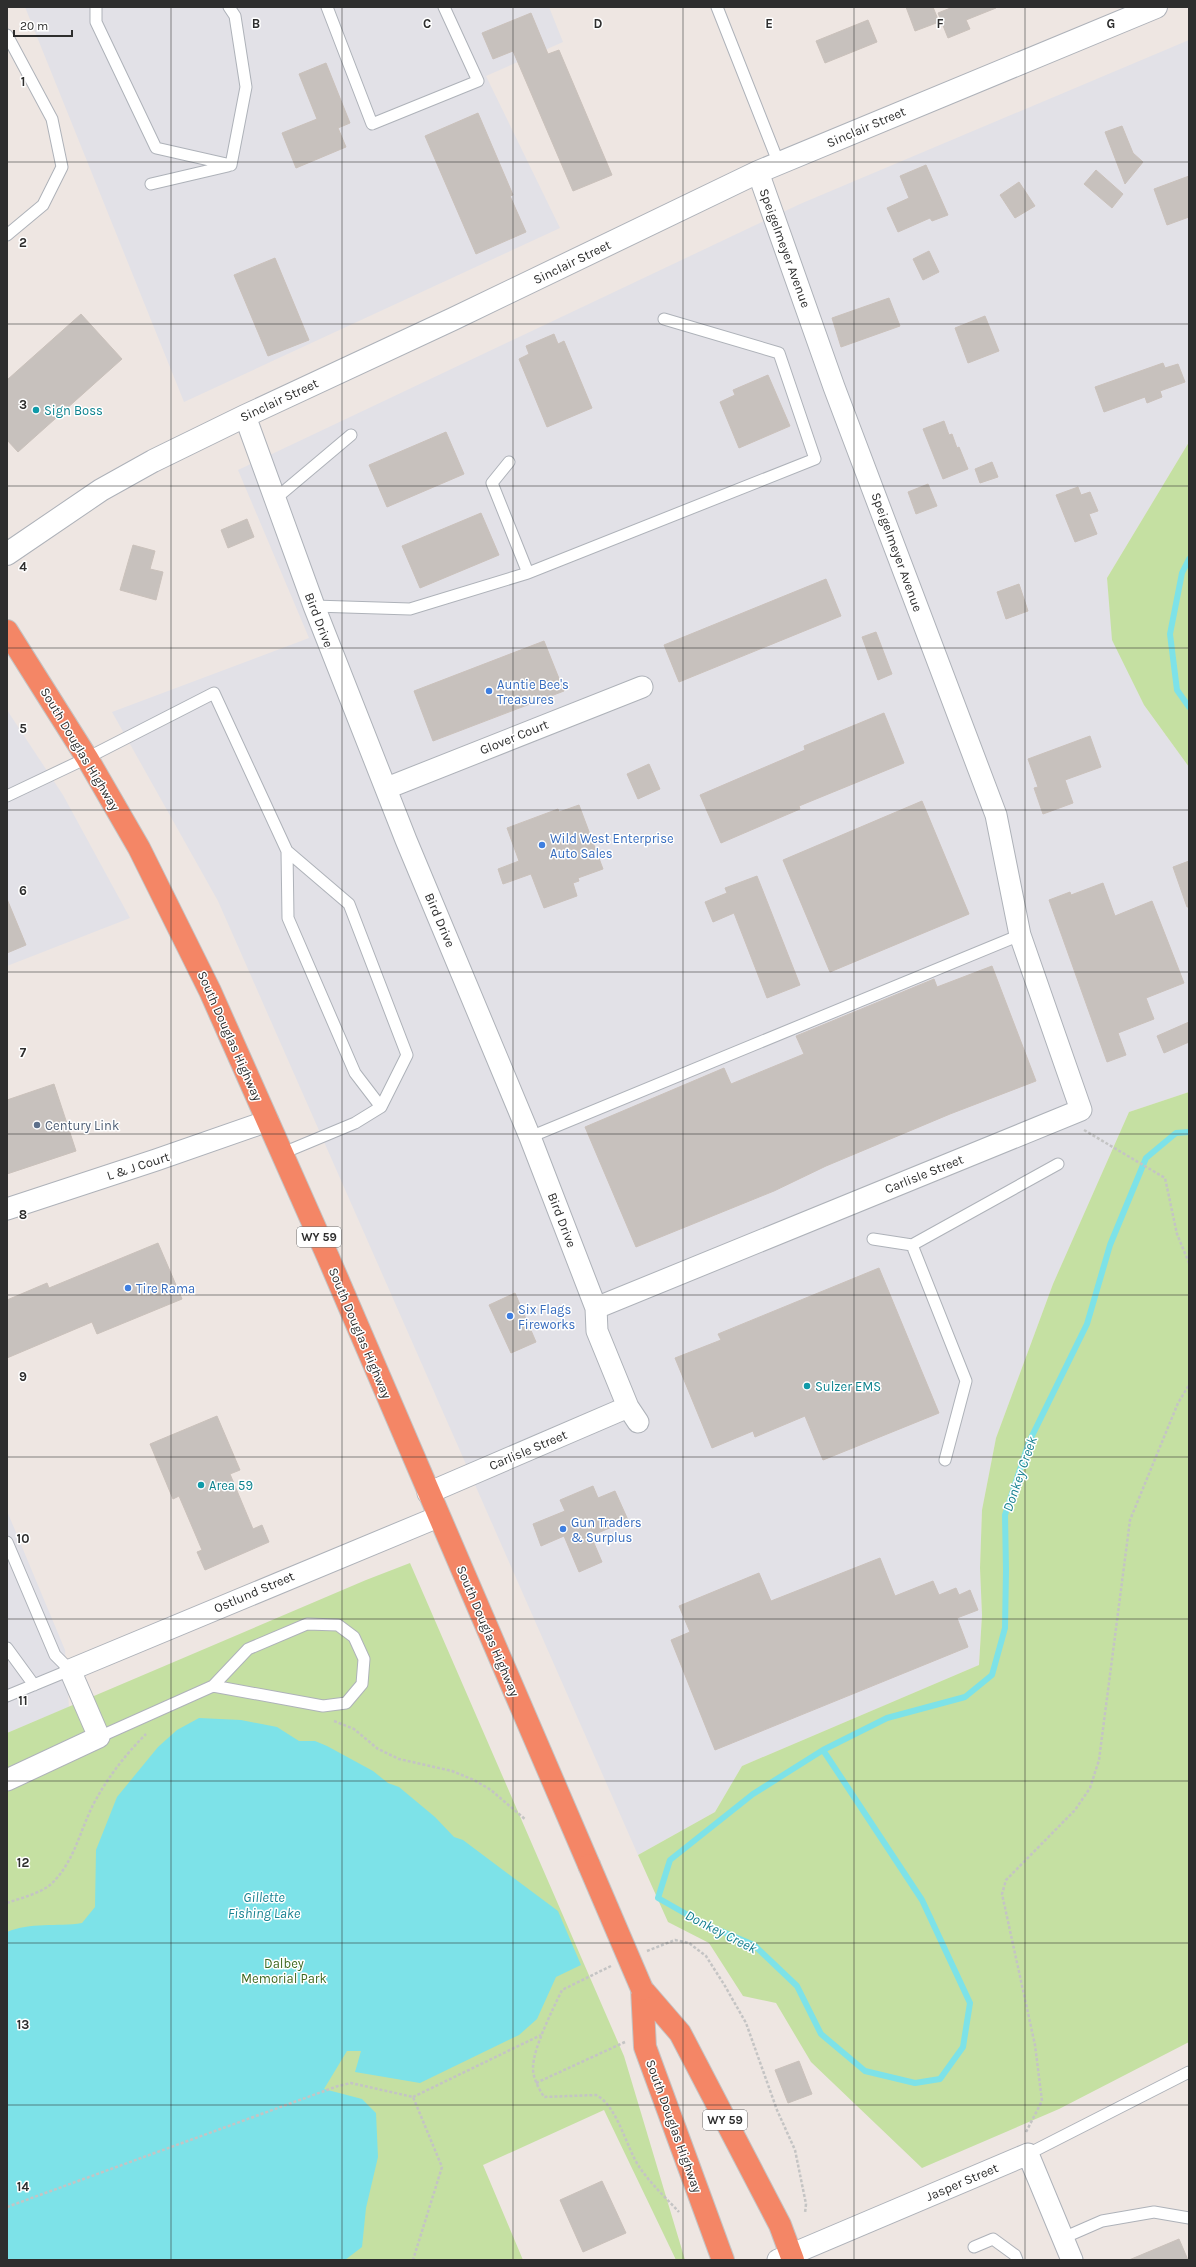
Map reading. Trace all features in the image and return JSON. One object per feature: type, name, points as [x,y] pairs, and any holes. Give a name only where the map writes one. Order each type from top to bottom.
[{"type":"highway","name":"South Douglas Highway","points":[[7,631],[87,758],[143,854],[210,992],[283,1153],[438,1517],[642,1989],[680,2033],[780,2225],[788,2258]]},
{"type":"highway","name":"South Douglas Highway","points":[[642,1989],[645,2047],[723,2260]]},
{"type":"street","name":"Sinclair Street","points":[[7,554],[101,490],[153,461],[245,416],[453,319],[758,172],[1146,9]]},
{"type":"street","name":"Speigelmeyer Avenue","points":[[758,172],[834,387],[996,815],[1020,935]]},
{"type":"street","name":"Bird Drive","points":[[245,416],[314,606],[387,788],[406,840],[530,1137],[596,1308],[597,1331],[633,1414]]},
{"type":"street","name":"Glover Court","points":[[387,788],[642,687]]},
{"type":"street","points":[[1020,935],[1081,1110]]},
{"type":"street","name":"Carlisle Street","points":[[596,1308],[1081,1110]]},
{"type":"street","name":"L & J Court","points":[[7,1209],[268,1121]]},
{"type":"street","name":"Carlisle Street","points":[[428,1493],[633,1414]]},
{"type":"street","name":"Ostlund Street","points":[[70,1670],[438,1517]]},
{"type":"street","points":[[7,1780],[99,1737],[70,1670]]},
{"type":"street","points":[[1028,2154],[1072,2260]]},
{"type":"street","name":"Jasper Street","points":[[788,2258],[1028,2154]]},
{"type":"lane","points":[[96,7],[96,22],[156,148],[231,165]]},
{"type":"lane","points":[[229,7],[235,16],[246,87],[231,165]]},
{"type":"lane","points":[[327,7],[372,124],[478,81],[444,7]]},
{"type":"lane","points":[[717,7],[778,164]]},
{"type":"lane","points":[[7,35],[52,119],[62,167],[43,205],[7,235]]},
{"type":"lane","points":[[151,184],[231,165]]},
{"type":"lane","points":[[314,606],[410,609],[528,572],[815,459],[779,353],[664,319]]},
{"type":"lane","points":[[275,499],[351,436]]},
{"type":"lane","points":[[509,462],[492,483],[528,572]]},
{"type":"lane","points":[[8,795],[87,758],[214,693],[287,851],[288,918],[355,1073],[381,1107]]},
{"type":"lane","points":[[283,1153],[355,1123],[381,1107],[406,1055],[349,904],[287,851]]},
{"type":"lane","points":[[530,1137],[1020,935]]},
{"type":"lane","points":[[873,1239],[912,1245],[1058,1164]]},
{"type":"lane","points":[[912,1245],[966,1381],[945,1460]]},
{"type":"lane","points":[[7,1542],[55,1655],[70,1670],[7,1696]]},
{"type":"lane","points":[[99,1737],[214,1686],[248,1649],[307,1624],[338,1625],[354,1637],[364,1659],[362,1684],[346,1703],[323,1706],[214,1686]]},
{"type":"lane","points":[[7,1648],[34,1685]]},
{"type":"lane","points":[[1028,2154],[1189,2072]]},
{"type":"lane","points":[[1063,2238],[1102,2221],[1154,2212],[1189,2218]]},
{"type":"lane","points":[[974,2247],[993,2239],[1015,2255],[1017,2260]]},
{"type":"path","points":[[1081,1110],[1084,1132],[1164,1178],[1177,1234],[1189,1262]]},
{"type":"path","points":[[1026,2132],[1042,2101],[1035,2045],[1002,1894],[1006,1880],[1075,1810],[1090,1788],[1099,1760],[1130,1520],[1178,1402],[1189,1385]]},
{"type":"path","points":[[330,1720],[354,1729],[378,1749],[399,1759],[452,1771],[474,1780],[491,1790],[526,1820]]},
{"type":"path","points":[[7,1903],[40,1891],[56,1880],[69,1861],[94,1803],[110,1776],[126,1754],[149,1731]]},
{"type":"path","points":[[7,2207],[338,2086],[351,2083],[413,2097],[542,2035]]},
{"type":"path","points":[[536,2083],[626,2042]]},
{"type":"path","points":[[413,2097],[442,2167],[413,2260]]},
{"type":"shaded area","points":[[25,7],[549,7],[563,42],[486,76],[560,228],[184,402]]},
{"type":"shaded area","points":[[1189,40],[1189,442],[1107,578],[1113,640],[1144,705],[1189,767],[1189,1092],[1129,1112],[1053,1284],[996,1438],[982,1510],[980,1568],[982,1615],[979,1665],[742,1766],[715,1812],[638,1855],[218,901],[112,712],[309,638],[238,470],[800,204]]},
{"type":"shaded area","points":[[7,710],[63,795],[130,918],[7,966]]},
{"type":"shaded area","points":[[7,1511],[65,1650],[69,1707],[7,1733]]},
{"type":"green space","points":[[1189,442],[1189,767],[1144,705],[1112,640],[1107,578]]},
{"type":"green space","points":[[1189,1092],[1189,2042],[1059,2109],[922,2168],[811,2062],[776,2003],[743,1996],[709,1943],[668,1922],[638,1855],[715,1812],[742,1766],[979,1665],[982,1615],[980,1568],[982,1510],[996,1438],[1053,1284],[1129,1112]]},
{"type":"green space","name":"Gillette Fishing Lake","points":[[410,1563],[624,2056],[685,2260],[676,2260],[604,2110],[483,2165],[523,2260],[7,2260],[7,1733],[366,1580]]},
{"type":"water","name":"Gillette Fishing Lake","points":[[199,1718],[241,1720],[277,1727],[299,1741],[315,1741],[327,1746],[373,1771],[388,1783],[399,1787],[435,1817],[454,1837],[463,1840],[558,1911],[581,1965],[556,1977],[537,2019],[519,2035],[420,2083],[355,2072],[361,2051],[347,2051],[324,2089],[362,2099],[376,2113],[378,2157],[366,2208],[362,2247],[345,2260],[7,2260],[7,1932],[25,1927],[82,1923],[95,1907],[96,1850],[117,1797],[158,1747],[177,1730]]},
{"type":"building","points":[[906,7],[933,7],[939,22],[915,31]]},
{"type":"building","points":[[953,7],[996,8],[966,20],[970,29],[948,38],[938,13]]},
{"type":"building","points":[[531,13],[548,54],[559,50],[612,175],[573,191],[513,51],[493,59],[482,33]]},
{"type":"building","points":[[868,20],[877,42],[825,63],[816,41]]},
{"type":"building","points":[[326,63],[350,123],[338,128],[346,147],[296,168],[282,133],[317,119],[299,74]]},
{"type":"building","points":[[478,113],[513,195],[510,196],[526,232],[476,254],[425,136]]},
{"type":"building","points":[[1122,126],[1133,153],[1143,162],[1125,184],[1105,132]]},
{"type":"building","points":[[926,165],[948,215],[932,221],[930,218],[898,232],[887,208],[909,198],[900,176]]},
{"type":"building","points":[[1096,170],[1123,194],[1112,208],[1084,184]]},
{"type":"building","points":[[1189,176],[1189,217],[1167,225],[1154,189]]},
{"type":"building","points":[[1019,182],[1035,206],[1015,218],[1000,195]]},
{"type":"building","points":[[929,251],[939,272],[923,280],[913,259]]},
{"type":"building","points":[[275,258],[309,340],[268,356],[234,275]]},
{"type":"building","points":[[889,298],[900,326],[841,347],[832,318]]},
{"type":"building","name":"Sign Boss","points":[[81,314],[122,359],[18,452],[7,440],[7,380]]},
{"type":"building","points":[[985,316],[999,351],[968,363],[955,328]]},
{"type":"building","points":[[554,334],[558,344],[564,341],[592,408],[547,427],[519,359],[529,354],[526,346]]},
{"type":"building","points":[[1163,363],[1165,368],[1178,364],[1185,382],[1160,391],[1162,397],[1147,403],[1145,397],[1104,412],[1095,387]]},
{"type":"building","points":[[768,375],[790,426],[739,448],[720,402],[735,395],[733,390]]},
{"type":"building","points":[[944,421],[949,435],[952,434],[957,448],[959,447],[968,469],[943,479],[923,429]]},
{"type":"building","points":[[446,432],[464,474],[387,507],[369,465]]},
{"type":"building","points":[[992,462],[998,477],[980,483],[975,469]]},
{"type":"building","points":[[928,484],[937,506],[916,514],[908,492]]},
{"type":"building","points":[[1078,487],[1081,495],[1090,492],[1098,511],[1089,514],[1097,534],[1075,542],[1056,495]]},
{"type":"building","points":[[481,513],[499,555],[420,588],[402,546]]},
{"type":"building","points":[[247,519],[254,537],[228,548],[221,530]]},
{"type":"building","points":[[133,545],[155,551],[150,569],[163,572],[156,600],[120,590]]},
{"type":"building","points":[[826,579],[841,616],[679,682],[664,645]]},
{"type":"building","points":[[1019,584],[1028,611],[1006,619],[997,592]]},
{"type":"building","points":[[876,632],[892,674],[878,680],[862,637]]},
{"type":"building","name":"Auntie Bee's Treasures","points":[[544,641],[564,691],[433,741],[414,691]]},
{"type":"building","points":[[884,713],[904,763],[799,806],[800,809],[721,843],[700,795],[805,750],[804,746]]},
{"type":"building","points":[[1090,736],[1101,767],[1065,780],[1073,803],[1043,814],[1034,788],[1038,787],[1028,759]]},
{"type":"building","points":[[649,764],[660,789],[638,799],[627,774]]},
{"type":"building","points":[[922,801],[969,914],[830,972],[783,860]]},
{"type":"building","name":"Wild West Enterprise Auto Sales","points":[[579,805],[603,869],[578,878],[579,881],[573,883],[577,896],[544,908],[531,874],[503,884],[498,869],[519,861],[507,828],[558,809],[559,812]]},
{"type":"building","points":[[1189,861],[1189,907],[1187,907],[1173,867]]},
{"type":"building","points":[[757,876],[800,985],[767,998],[734,913],[713,922],[705,902],[727,893],[725,888]]},
{"type":"building","points":[[1103,883],[1115,916],[1152,901],[1184,983],[1146,998],[1154,1019],[1118,1033],[1126,1055],[1107,1062],[1049,900],[1070,892],[1071,895]]},
{"type":"building","points":[[7,899],[26,945],[7,953]]},
{"type":"building","points":[[992,966],[1036,1081],[950,1114],[826,1166],[774,1191],[636,1247],[585,1127],[724,1068],[731,1084],[804,1054],[796,1036],[934,979],[937,987]]},
{"type":"building","points":[[1189,1022],[1189,1042],[1164,1053],[1157,1036]]},
{"type":"building","name":"Century Link","points":[[54,1084],[76,1151],[7,1174],[7,1100]]},
{"type":"building","points":[[158,1243],[182,1299],[97,1334],[92,1322],[7,1358],[7,1300],[47,1283],[49,1288]]},
{"type":"building","name":"Sulzer EMS","points":[[879,1268],[939,1413],[823,1460],[805,1416],[755,1437],[753,1431],[712,1448],[675,1358],[721,1340],[718,1334]]},
{"type":"building","name":"Six Flags Fireworks","points":[[515,1293],[536,1342],[511,1353],[489,1305]]},
{"type":"building","name":"Area 59","points":[[217,1416],[240,1470],[230,1474],[253,1529],[262,1525],[269,1542],[205,1570],[197,1552],[202,1550],[179,1496],[173,1499],[150,1444]]},
{"type":"building","name":"Gun Traders & Surplus","points":[[593,1486],[598,1498],[615,1491],[628,1520],[591,1536],[602,1562],[579,1572],[564,1536],[541,1546],[533,1524],[565,1511],[560,1500]]},
{"type":"building","points":[[880,1558],[895,1596],[933,1581],[939,1595],[956,1588],[959,1595],[970,1590],[978,1610],[957,1618],[968,1647],[715,1750],[671,1640],[690,1632],[679,1606],[759,1573],[771,1601]]},
{"type":"building","points":[[799,2061],[812,2094],[788,2103],[775,2070]]},
{"type":"building","points":[[602,2181],[626,2233],[583,2252],[560,2200]]},
{"type":"building","points":[[1179,2239],[1188,2260],[1129,2260]]},
{"type":"waterway","name":"Donkey Creek","points":[[1189,559],[1182,573],[1170,634],[1177,690],[1189,707]]},
{"type":"waterway","name":"Donkey Creek","points":[[823,1750],[922,1900],[970,2003],[963,2047],[940,2079],[915,2083],[865,2071],[821,2034],[797,1986],[754,1945],[702,1923],[658,1898],[670,1860],[753,1794],[823,1750],[887,1718],[965,1697],[992,1675],[1005,1628],[1005,1515],[1029,1442],[1087,1324],[1110,1245],[1146,1158],[1176,1133],[1189,1132]]},
{"type":"place","name":"Sign Boss","points":[[36,410]]},
{"type":"place","name":"Auntie Bee's Treasures","points":[[489,691]]},
{"type":"place","name":"Wild West Enterprise Auto Sales","points":[[542,845]]},
{"type":"place","name":"Century Link","points":[[37,1125]]},
{"type":"place","name":"Tire Rama","points":[[128,1288]]},
{"type":"place","name":"Six Flags Fireworks","points":[[510,1316]]},
{"type":"place","name":"Sulzer EMS","points":[[807,1386]]},
{"type":"place","name":"Area 59","points":[[201,1485]]},
{"type":"place","name":"Gun Traders & Surplus","points":[[563,1529]]},
{"type":"park label","name":"Dalbey Memorial Park","points":[[284,1970]]}]
